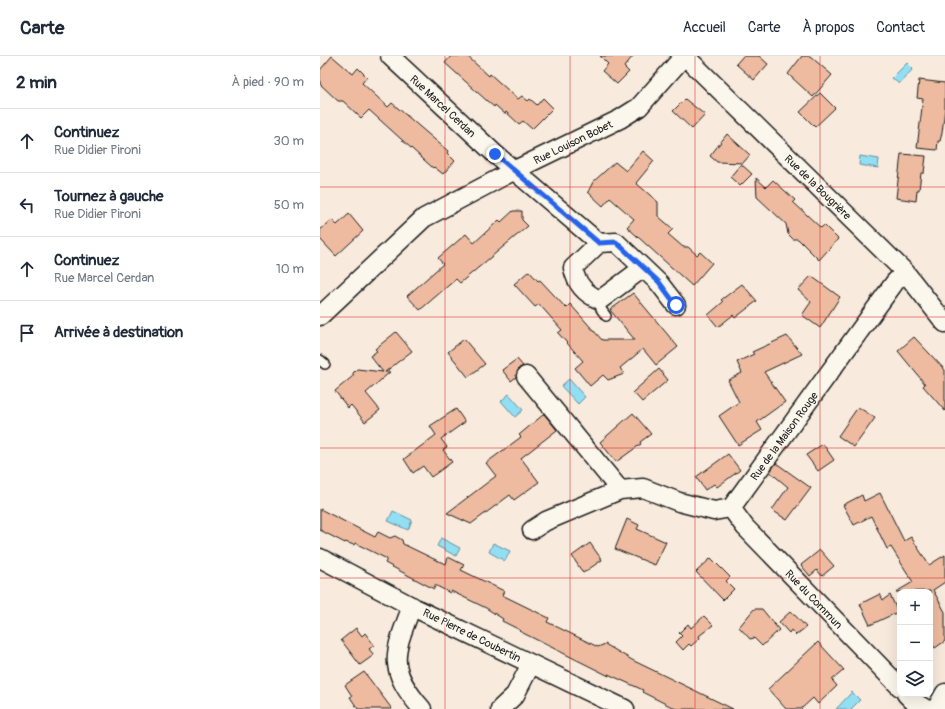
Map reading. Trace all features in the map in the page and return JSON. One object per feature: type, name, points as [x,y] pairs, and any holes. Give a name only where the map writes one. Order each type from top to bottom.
[{"type":"street","name":"Rue Marcel Cerdan","points":[[390,56],[495,154],[599,243]]},
{"type":"street","name":"Rue Louison Bobet","points":[[320,316],[424,218],[515,170],[620,120],[639,107],[678,65],[684,56]]},
{"type":"street","name":"Rue de la Bougrière","points":[[684,56],[905,272],[945,323]]},
{"type":"street","points":[[643,268],[600,300],[590,296],[576,280],[573,268],[599,243],[616,242],[659,282],[676,305]]},
{"type":"street","name":"Rue de la Maison Rouge","points":[[731,508],[895,282],[905,272]]},
{"type":"street","points":[[526,376],[620,490]]},
{"type":"street","points":[[532,530],[546,521],[620,490],[643,488],[679,502],[714,511],[731,508]]},
{"type":"street","name":"Rue du Commun","points":[[731,508],[745,527],[897,684]]},
{"type":"street","name":"Rue Pierre de Coubertin","points":[[320,558],[412,606],[625,709]]},
{"type":"street","points":[[412,606],[397,647],[398,670],[407,691],[422,709]]},
{"type":"street","points":[[500,709],[515,695],[531,664]]},
{"type":"street","points":[[936,709],[945,693]]},
{"type":"street","points":[[909,697],[914,702],[926,709]]},
{"type":"lane","points":[[600,300],[601,309],[606,316]]},
{"type":"water","points":[[907,63],[913,69],[899,84],[892,78]]},
{"type":"water","points":[[860,156],[879,159],[878,168],[859,165]]},
{"type":"water","points":[[569,379],[585,397],[578,404],[561,386]]},
{"type":"water","points":[[509,394],[523,410],[515,417],[501,401]]},
{"type":"water","points":[[393,511],[412,520],[408,530],[388,521]]},
{"type":"water","points":[[441,538],[460,548],[456,556],[437,546]]},
{"type":"water","points":[[493,543],[510,551],[505,561],[489,552]]},
{"type":"water","points":[[852,692],[860,700],[851,709],[836,709]]},
{"type":"building","points":[[332,56],[353,74],[358,68],[367,77],[362,83],[388,107],[392,103],[448,151],[447,153],[455,161],[443,174],[434,167],[433,168],[369,110],[361,118],[343,101],[338,101],[320,84],[320,70]]},
{"type":"building","points":[[451,56],[467,56],[518,99],[522,96],[528,101],[530,99],[537,105],[543,98],[553,108],[532,129],[523,121],[519,124],[506,112],[505,114],[495,105],[494,107],[445,63]]},
{"type":"building","points":[[600,56],[633,56],[624,67],[629,72],[617,84],[602,71],[608,64]]},
{"type":"building","points":[[743,56],[759,56],[768,64],[754,80],[736,64]]},
{"type":"building","points":[[802,56],[810,56],[832,75],[813,97],[788,74]]},
{"type":"building","points":[[919,80],[945,83],[945,108],[942,133],[940,141],[938,141],[937,150],[917,148],[923,99],[917,98]]},
{"type":"building","points":[[820,93],[835,108],[815,127],[800,112]]},
{"type":"building","points":[[685,99],[705,115],[692,129],[673,111]]},
{"type":"building","points":[[727,134],[750,155],[743,163],[717,162],[710,156]]},
{"type":"building","points":[[643,151],[654,161],[636,183],[658,202],[658,216],[673,229],[668,234],[683,247],[688,247],[697,255],[700,252],[712,263],[692,286],[627,227],[634,219],[610,198],[603,206],[588,192],[593,182],[615,162],[626,171]]},
{"type":"building","points":[[901,154],[926,156],[924,173],[921,173],[916,201],[896,198]]},
{"type":"building","points":[[741,164],[752,174],[740,186],[730,177]]},
{"type":"building","points":[[756,178],[766,187],[773,180],[795,200],[793,202],[821,228],[824,225],[838,239],[819,260],[798,239],[793,239],[788,234],[786,224],[757,197]]},
{"type":"building","points":[[513,211],[522,211],[522,220],[528,226],[460,283],[456,279],[420,310],[407,296],[443,264],[438,258],[466,234],[474,243],[499,220],[501,222]]},
{"type":"building","points":[[349,214],[363,231],[336,256],[320,239],[320,230],[332,220],[337,225]]},
{"type":"building","points":[[529,271],[538,281],[540,280],[566,308],[570,304],[602,340],[635,340],[610,310],[633,293],[678,347],[656,365],[643,349],[620,368],[624,374],[608,380],[603,375],[590,386],[575,368],[583,361],[558,333],[562,330],[539,304],[535,307],[514,284]]},
{"type":"building","points":[[811,276],[840,297],[820,328],[802,315],[811,302],[798,290]]},
{"type":"building","points":[[742,284],[757,301],[735,318],[733,315],[718,327],[708,315],[723,302],[721,300]]},
{"type":"building","points":[[396,332],[412,351],[385,372],[390,372],[366,393],[380,410],[365,422],[351,405],[348,408],[335,391],[353,376],[353,373],[357,369],[383,372],[370,356],[377,351],[375,349]]},
{"type":"building","points":[[787,336],[802,354],[764,372],[785,402],[757,422],[762,430],[738,445],[719,416],[739,402],[728,380],[742,373],[737,362],[754,354],[752,352]]},
{"type":"building","points":[[914,337],[945,370],[945,411],[923,386],[925,384],[898,351]]},
{"type":"building","points":[[464,339],[485,364],[468,377],[448,352]]},
{"type":"building","points":[[517,359],[523,366],[519,368],[516,377],[511,381],[502,370]]},
{"type":"building","points":[[659,369],[668,380],[642,402],[633,392]]},
{"type":"building","points":[[858,407],[875,418],[854,447],[838,436]]},
{"type":"building","points":[[456,409],[465,422],[441,439],[447,447],[443,450],[452,462],[431,477],[423,466],[413,473],[404,459],[436,435],[430,426]]},
{"type":"building","points":[[633,413],[651,434],[640,442],[641,444],[616,462],[600,442]]},
{"type":"building","points":[[544,414],[557,430],[521,458],[539,482],[514,500],[510,495],[471,524],[447,513],[496,476],[486,463],[521,437],[519,435]]},
{"type":"building","points":[[823,444],[834,460],[818,471],[806,455]]},
{"type":"building","points":[[728,454],[740,470],[717,487],[714,484],[705,490],[696,477]]},
{"type":"building","points":[[776,463],[811,488],[787,520],[772,510],[788,487],[770,472]]},
{"type":"building","points":[[880,493],[904,541],[911,537],[929,565],[945,555],[945,582],[933,590],[901,589],[913,582],[891,547],[887,549],[871,516],[854,525],[843,505],[862,495],[864,501]]},
{"type":"building","points":[[320,509],[375,537],[378,532],[390,538],[395,536],[402,540],[403,544],[446,564],[448,557],[464,565],[461,570],[504,591],[502,595],[549,618],[547,622],[598,647],[605,644],[632,660],[733,709],[676,709],[642,692],[643,690],[608,674],[609,676],[519,631],[520,630],[502,621],[503,619],[486,608],[435,585],[434,589],[385,563],[387,559],[355,543],[354,545],[345,543],[320,530]]},
{"type":"building","points":[[627,519],[639,525],[637,529],[666,542],[655,565],[615,549]]},
{"type":"building","points":[[590,543],[602,560],[583,573],[572,556]]},
{"type":"building","points":[[820,550],[834,566],[822,576],[817,570],[810,576],[801,565]]},
{"type":"building","points":[[711,558],[730,577],[726,581],[734,589],[723,600],[696,572]]},
{"type":"building","points":[[933,590],[945,612],[945,641],[935,648],[933,645]]},
{"type":"building","points":[[880,594],[883,600],[890,595],[897,612],[870,625],[860,604]]},
{"type":"building","points":[[754,609],[762,609],[779,630],[762,646],[754,638],[750,639],[739,627]]},
{"type":"building","points":[[791,611],[806,627],[796,635],[791,630],[789,633],[779,622]]},
{"type":"building","points":[[704,616],[713,625],[699,636],[700,638],[691,646],[689,644],[683,650],[676,642],[682,636],[679,633],[688,624],[691,628]]},
{"type":"building","points":[[356,628],[362,636],[365,633],[374,645],[369,649],[374,655],[360,665],[341,640]]},
{"type":"building","points":[[818,642],[844,670],[832,680],[837,686],[818,704],[813,698],[801,709],[786,709],[768,689]]},
{"type":"building","points":[[364,672],[392,709],[358,709],[350,697],[352,696],[345,685]]},
{"type":"route","points":[[495,154],[543,193],[599,243],[616,242],[659,282],[676,305]]}]
